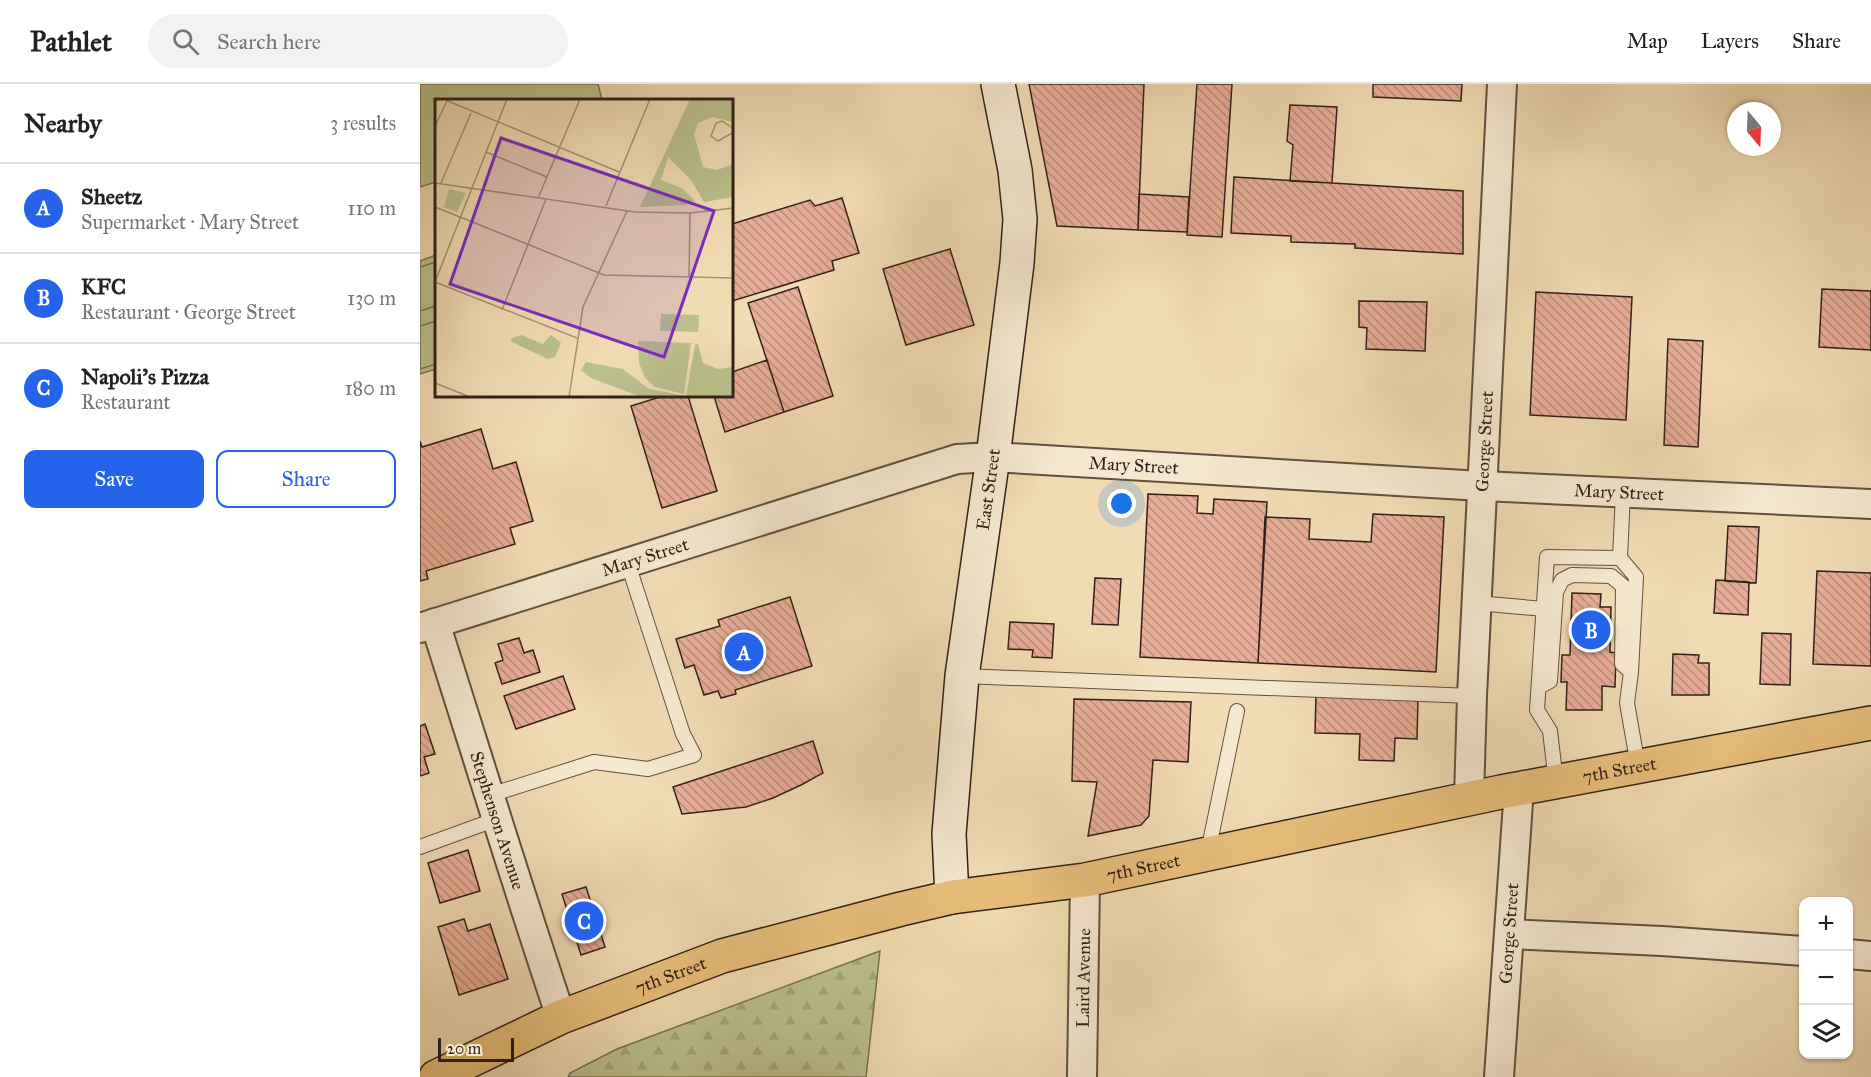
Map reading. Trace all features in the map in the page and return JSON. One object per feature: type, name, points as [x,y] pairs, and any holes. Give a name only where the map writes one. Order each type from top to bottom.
[{"type":"main road","name":"East Street","points":[[952,897],[949,834],[962,676],[993,457],[1017,263],[1020,219],[1015,170],[998,84]]},
{"type":"main road","name":"7th Street","points":[[436,1077],[561,1017],[722,956],[952,897],[1085,880],[1519,788],[1871,723]]},
{"type":"street","name":"George Street","points":[[1469,798],[1502,84]]},
{"type":"street","name":"Mary Street","points":[[428,626],[957,459],[993,457],[1482,486],[1871,504]]},
{"type":"street","name":"Stephenson Avenue","points":[[428,626],[494,807],[561,1017]]},
{"type":"street","name":"George Street","points":[[1499,1077],[1519,788]]},
{"type":"street","name":"Laird Avenue","points":[[1082,1077],[1085,880]]},
{"type":"street","points":[[1509,934],[1799,951]]},
{"type":"street","points":[[1853,954],[1871,956]]},
{"type":"lane","points":[[1623,493],[1620,558],[1636,577],[1627,703],[1638,766]]},
{"type":"lane","points":[[1556,782],[1550,731],[1538,710],[1547,557],[1620,558]]},
{"type":"lane","points":[[420,847],[494,807],[594,762],[648,769],[694,755],[683,734],[628,564]]},
{"type":"lane","points":[[1539,687],[1550,681],[1556,592],[1562,580],[1572,575],[1611,576],[1623,586],[1622,664],[1631,672]]},
{"type":"lane","points":[[1477,603],[1544,609]]},
{"type":"lane","points":[[962,676],[1472,696]]},
{"type":"lane","points":[[1207,854],[1237,711]]},
{"type":"green space","points":[[420,84],[598,84],[602,99],[435,99],[435,182],[420,187]]},
{"type":"green space","points":[[435,255],[435,369],[420,374],[420,261]]},
{"type":"green space","points":[[435,262],[435,306],[420,311],[420,267]]},
{"type":"green space","points":[[435,321],[435,364],[420,369],[420,326]]},
{"type":"green space","points":[[880,951],[866,1077],[568,1077],[570,1073],[617,1049]]},
{"type":"building","points":[[1029,84],[1144,84],[1138,230],[1057,226]]},
{"type":"building","points":[[1197,84],[1232,84],[1222,237],[1187,235]]},
{"type":"building","points":[[1373,84],[1462,84],[1461,101],[1373,97]]},
{"type":"building","points":[[1290,105],[1337,107],[1332,183],[1290,181],[1293,145],[1287,141]]},
{"type":"building","points":[[1234,177],[1463,191],[1463,254],[1355,248],[1355,244],[1291,242],[1291,236],[1231,233]]},
{"type":"building","points":[[1139,194],[1189,197],[1187,232],[1138,230]]},
{"type":"building","points":[[842,198],[859,253],[832,261],[834,270],[734,300],[734,223],[810,200],[815,206]]},
{"type":"building","points":[[950,249],[974,325],[906,345],[883,269]]},
{"type":"building","points":[[798,287],[833,396],[784,412],[748,303]]},
{"type":"building","points":[[1822,289],[1871,291],[1871,350],[1819,347]]},
{"type":"building","points":[[1536,292],[1632,297],[1626,420],[1530,415]]},
{"type":"building","points":[[1359,301],[1427,302],[1425,351],[1366,349],[1367,328],[1359,327]]},
{"type":"building","points":[[1668,339],[1703,341],[1698,447],[1664,445]]},
{"type":"building","points":[[767,360],[784,412],[725,432],[715,398],[734,398],[734,371]]},
{"type":"building","points":[[657,398],[689,398],[717,491],[662,508],[631,406]]},
{"type":"building","points":[[481,429],[493,469],[516,462],[533,521],[510,528],[515,544],[426,571],[428,579],[420,581],[420,441],[422,447]]},
{"type":"building","points":[[1148,494],[1198,496],[1197,513],[1213,514],[1214,499],[1267,502],[1258,663],[1140,657]]},
{"type":"building","points":[[1373,514],[1444,517],[1436,672],[1258,663],[1265,517],[1310,519],[1309,539],[1371,542]]},
{"type":"building","points":[[1728,526],[1759,527],[1756,583],[1725,581]]},
{"type":"building","points":[[1817,571],[1871,573],[1871,666],[1813,664]]},
{"type":"building","points":[[1095,578],[1121,579],[1118,625],[1092,624]]},
{"type":"building","points":[[1716,580],[1749,582],[1748,615],[1714,613]]},
{"type":"building","points":[[1572,593],[1601,594],[1600,607],[1611,607],[1610,652],[1616,653],[1615,687],[1602,686],[1602,710],[1566,710],[1567,682],[1561,682],[1562,655],[1570,655]]},
{"type":"building","points":[[790,597],[812,666],[735,690],[736,694],[721,698],[718,691],[704,695],[694,665],[685,668],[676,639],[720,626],[718,620]]},
{"type":"building","points":[[1010,622],[1054,624],[1052,658],[1032,657],[1033,650],[1008,649]]},
{"type":"building","points":[[1762,633],[1791,634],[1790,685],[1760,684]]},
{"type":"building","points":[[519,638],[524,653],[533,650],[540,672],[502,684],[495,663],[503,660],[498,644]]},
{"type":"building","points":[[1673,654],[1699,655],[1698,663],[1709,663],[1709,695],[1672,695]]},
{"type":"building","points":[[563,676],[575,709],[516,729],[504,696]]},
{"type":"building","points":[[1316,696],[1418,699],[1417,739],[1395,738],[1394,761],[1359,760],[1360,734],[1315,733]]},
{"type":"building","points":[[1074,699],[1191,702],[1188,762],[1153,760],[1149,816],[1141,825],[1088,836],[1097,782],[1072,781]]},
{"type":"building","points":[[425,724],[435,754],[424,757],[429,773],[420,776],[420,726]]},
{"type":"building","points":[[813,741],[823,773],[773,798],[746,807],[682,814],[673,787]]},
{"type":"building","points":[[468,850],[480,891],[440,903],[428,863]]},
{"type":"building","points":[[586,887],[605,947],[581,955],[562,894]]},
{"type":"building","points":[[464,919],[468,931],[490,924],[508,979],[459,995],[438,927]]},
{"type":"place","name":"KFC","points":[[1591,630]]},
{"type":"place","name":"Sheetz","points":[[744,652]]},
{"type":"place","name":"Napoli's Pizza","points":[[584,921]]}]
